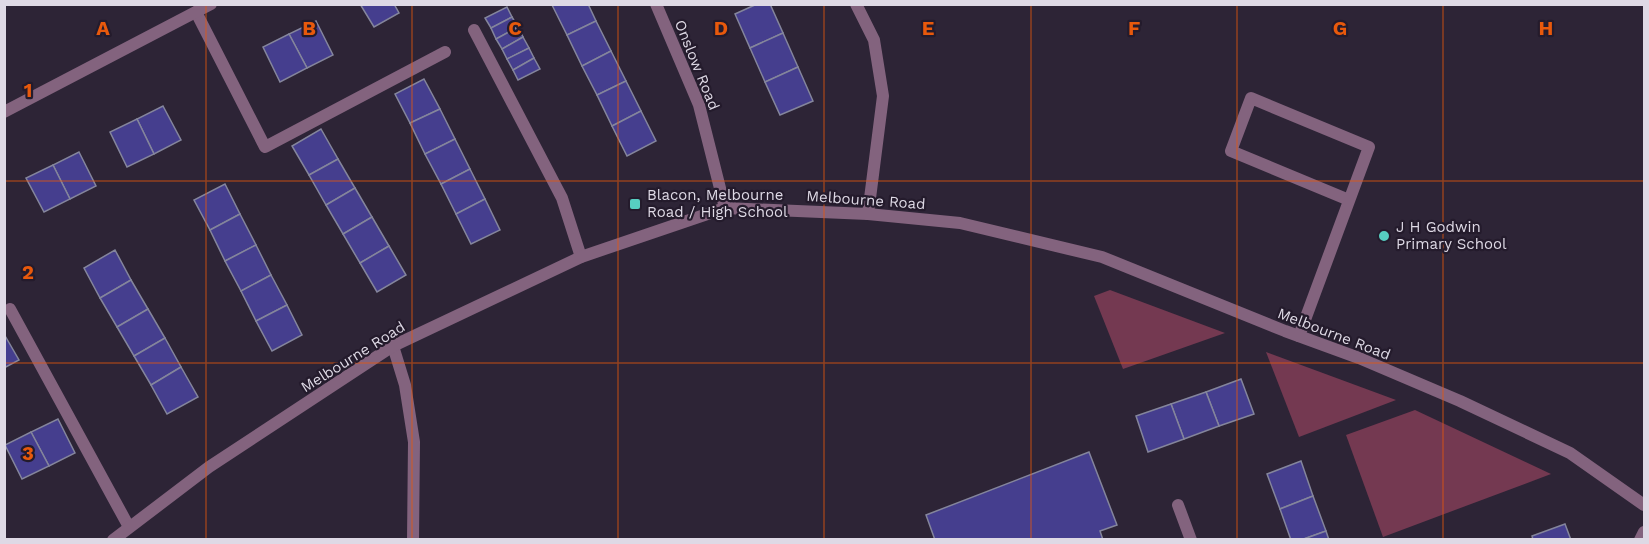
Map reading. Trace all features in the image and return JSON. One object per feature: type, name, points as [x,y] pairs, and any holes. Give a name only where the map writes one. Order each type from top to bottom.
[{"type":"street","points":[[4,112],[212,4]]},
{"type":"street","name":"Onslow Road","points":[[656,4],[699,105],[725,208]]},
{"type":"street","points":[[856,4],[874,40],[883,96],[868,214]]},
{"type":"street","points":[[196,12],[265,147],[445,52]]},
{"type":"street","points":[[474,30],[562,198],[581,257]]},
{"type":"street","points":[[1299,336],[1369,147],[1251,98],[1231,152],[1349,200]]},
{"type":"street","name":"Melbourne Road","points":[[113,540],[208,466],[393,346],[581,257],[725,208],[868,214],[960,223],[1102,257],[1452,397],[1570,453],[1644,505]]},
{"type":"street","points":[[10,309],[129,527]]},
{"type":"street","points":[[393,346],[405,385],[414,442],[413,540]]},
{"type":"street","points":[[1178,504],[1191,540]]},
{"type":"street","points":[[1640,540],[1644,532]]},
{"type":"shaded area","points":[[1110,290],[1225,333],[1123,369],[1094,296]]},
{"type":"shaded area","points":[[1266,352],[1396,400],[1299,437]]},
{"type":"shaded area","points":[[1415,410],[1551,474],[1383,537],[1346,435]]},
{"type":"building","points":[[360,4],[394,4],[399,13],[374,27]]},
{"type":"building","points":[[553,4],[588,4],[596,21],[567,35]]},
{"type":"building","points":[[757,4],[770,4],[783,33],[750,48],[735,14]]},
{"type":"building","points":[[507,7],[512,17],[491,28],[485,18]]},
{"type":"building","points":[[512,17],[518,27],[496,39],[491,28]]},
{"type":"building","points":[[316,21],[333,55],[307,68],[289,34]]},
{"type":"building","points":[[596,21],[611,51],[582,66],[567,35]]},
{"type":"building","points":[[518,27],[523,37],[502,49],[496,39]]},
{"type":"building","points":[[783,33],[798,67],[765,82],[750,48]]},
{"type":"building","points":[[289,34],[307,68],[280,82],[263,47]]},
{"type":"building","points":[[523,37],[529,48],[507,59],[502,49]]},
{"type":"building","points":[[529,48],[534,58],[513,70],[507,59]]},
{"type":"building","points":[[611,51],[626,81],[597,95],[582,66]]},
{"type":"building","points":[[534,58],[540,69],[518,80],[513,70]]},
{"type":"building","points":[[798,67],[813,101],[780,115],[765,82]]},
{"type":"building","points":[[424,79],[440,109],[410,123],[395,94]]},
{"type":"building","points":[[626,81],[641,111],[612,126],[597,95]]},
{"type":"building","points":[[163,106],[181,140],[154,154],[137,119]]},
{"type":"building","points":[[440,109],[455,139],[425,154],[410,123]]},
{"type":"building","points":[[641,111],[656,141],[627,156],[612,126]]},
{"type":"building","points":[[137,119],[154,154],[127,167],[110,132]]},
{"type":"building","points":[[321,129],[338,159],[309,175],[292,146]]},
{"type":"building","points":[[455,139],[470,169],[441,184],[425,154]]},
{"type":"building","points":[[79,152],[96,186],[70,199],[53,165]]},
{"type":"building","points":[[338,159],[355,188],[326,205],[309,175]]},
{"type":"building","points":[[53,165],[70,199],[44,212],[26,178]]},
{"type":"building","points":[[470,169],[485,199],[456,214],[441,184]]},
{"type":"building","points":[[225,184],[240,214],[210,230],[194,200]]},
{"type":"building","points":[[355,188],[372,217],[343,234],[326,205]]},
{"type":"building","points":[[485,199],[500,230],[471,244],[456,214]]},
{"type":"building","points":[[240,214],[256,245],[225,261],[210,230]]},
{"type":"building","points":[[372,217],[389,246],[360,263],[343,234]]},
{"type":"building","points":[[256,245],[271,275],[241,291],[225,261]]},
{"type":"building","points":[[389,246],[406,275],[377,292],[360,263]]},
{"type":"building","points":[[115,250],[131,280],[100,298],[84,268]]},
{"type":"building","points":[[271,275],[287,305],[256,321],[241,291]]},
{"type":"building","points":[[131,280],[148,309],[117,327],[100,298]]},
{"type":"building","points":[[287,305],[302,335],[272,351],[256,321]]},
{"type":"building","points":[[148,309],[165,338],[134,356],[117,327]]},
{"type":"building","points":[[4,334],[19,360],[4,368]]},
{"type":"building","points":[[165,338],[181,367],[151,385],[134,356]]},
{"type":"building","points":[[181,367],[198,397],[167,414],[151,385]]},
{"type":"building","points":[[1241,379],[1254,414],[1219,426],[1206,392]]},
{"type":"building","points":[[1206,392],[1219,426],[1184,439],[1171,404]]},
{"type":"building","points":[[1171,404],[1184,439],[1148,452],[1136,416]]},
{"type":"building","points":[[58,419],[75,453],[49,466],[31,432]]},
{"type":"building","points":[[31,432],[49,466],[22,479],[5,445]]},
{"type":"building","points":[[1089,452],[1117,525],[1100,531],[1103,540],[935,540],[926,515]]},
{"type":"building","points":[[1301,461],[1313,496],[1280,509],[1267,474]]},
{"type":"building","points":[[1313,496],[1326,531],[1301,540],[1291,540],[1280,509]]},
{"type":"building","points":[[1565,524],[1571,540],[1533,540],[1532,536]]},
{"type":"building","points":[[1326,531],[1329,540],[1301,540]]},
{"type":"place","name":"Blacon, Melbourne Road / High School","points":[[635,204]]},
{"type":"place","name":"J H Godwin Primary School","points":[[1384,236]]}]
